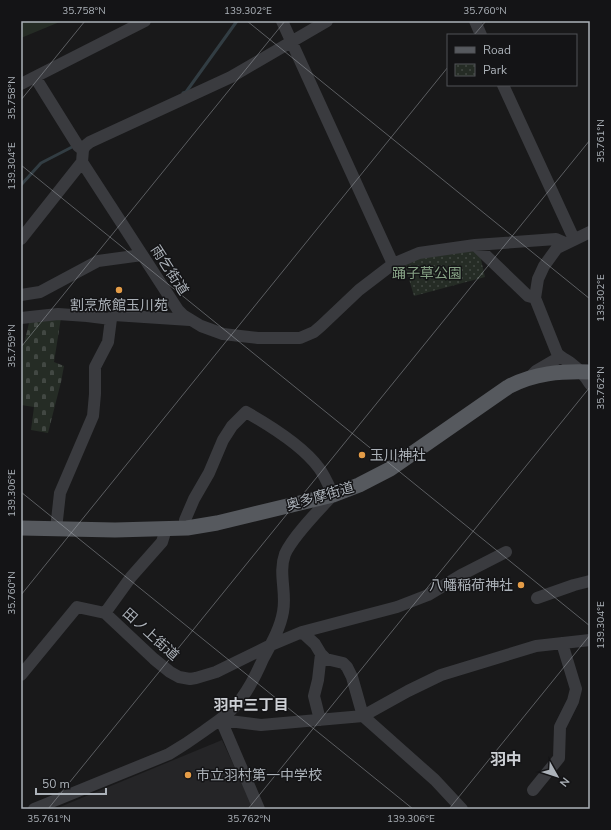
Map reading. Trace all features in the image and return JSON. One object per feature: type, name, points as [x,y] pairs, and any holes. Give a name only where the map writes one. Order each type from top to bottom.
[{"type":"main road","name":"奥多摩街道","points":[[21,528],[187,528],[217,523],[333,495],[359,485],[390,469],[508,387],[530,377],[552,373],[587,376]]},
{"type":"street","points":[[21,84],[145,21]]},
{"type":"street","points":[[282,21],[393,264]]},
{"type":"street","points":[[21,239],[80,150],[90,142],[232,77],[327,21]]},
{"type":"street","points":[[475,21],[481,34]]},
{"type":"street","name":"雨乞街道","points":[[35,76],[173,304],[183,315],[192,320]]},
{"type":"street","points":[[503,86],[569,241]]},
{"type":"street","points":[[587,376],[560,357],[551,340],[535,298],[538,279],[553,252],[569,241],[590,232]]},
{"type":"street","points":[[56,529],[60,493],[93,416],[95,367],[108,342],[111,319],[114,315],[192,320],[213,330],[234,336],[258,338],[300,338],[314,332],[359,290],[393,264],[419,253],[475,245],[556,239],[569,241]]},
{"type":"street","points":[[475,245],[528,296],[535,298]]},
{"type":"street","points":[[21,295],[40,292],[98,261],[142,255]]},
{"type":"street","points":[[21,318],[58,314],[111,319]]},
{"type":"street","points":[[530,377],[536,371],[560,357]]},
{"type":"street","points":[[34,809],[169,754],[221,720],[232,710],[242,698],[271,645],[281,620],[284,608],[282,573],[285,555],[308,523],[333,495],[322,473],[307,454],[246,412],[232,426],[223,440],[209,473],[194,499],[185,520],[187,528]]},
{"type":"street","points":[[105,613],[131,577],[162,542],[166,529]]},
{"type":"street","name":"田ノ上街道","points":[[21,674],[77,607],[105,613],[161,665],[174,675],[184,678],[196,678],[216,672],[271,645],[302,632],[397,607],[428,595],[463,574],[506,552]]},
{"type":"street","points":[[537,598],[590,581]]},
{"type":"street","points":[[302,632],[316,644],[321,654],[326,658],[343,663],[347,667],[352,677],[363,716],[435,780],[462,809]]},
{"type":"street","points":[[221,720],[261,725],[363,716],[441,675],[536,646],[590,640]]},
{"type":"street","points":[[533,790],[559,758],[560,727],[573,701],[576,689],[562,643]]},
{"type":"street","points":[[320,720],[314,696],[318,680],[321,654]]},
{"type":"street","points":[[221,720],[259,809]]},
{"type":"shaded area","name":"市立羽村第一中学校","points":[[222,740],[254,809],[55,809]]},
{"type":"green space","points":[[21,21],[62,21],[21,38]]},
{"type":"green space","name":"踊子草公園","points":[[473,249],[480,255],[485,277],[414,296],[404,262],[423,255]]},
{"type":"green space","points":[[61,318],[54,362],[64,366],[48,433],[31,430],[34,407],[21,405],[21,344],[24,344],[29,323]]},
{"type":"waterway","points":[[183,93],[186,92],[237,21]]},
{"type":"waterway","points":[[21,185],[41,163],[74,146]]},
{"type":"place","name":"割烹旅館玉川苑","points":[[119,290]]},
{"type":"place","name":"玉川神社","points":[[362,455]]},
{"type":"place","name":"八幡稲荷神社","points":[[521,585]]},
{"type":"place","name":"市立羽村第一中学校","points":[[188,775]]},
{"type":"district","name":"羽中三丁目","points":[[251,705]]},
{"type":"district","name":"羽中","points":[[506,759]]}]
